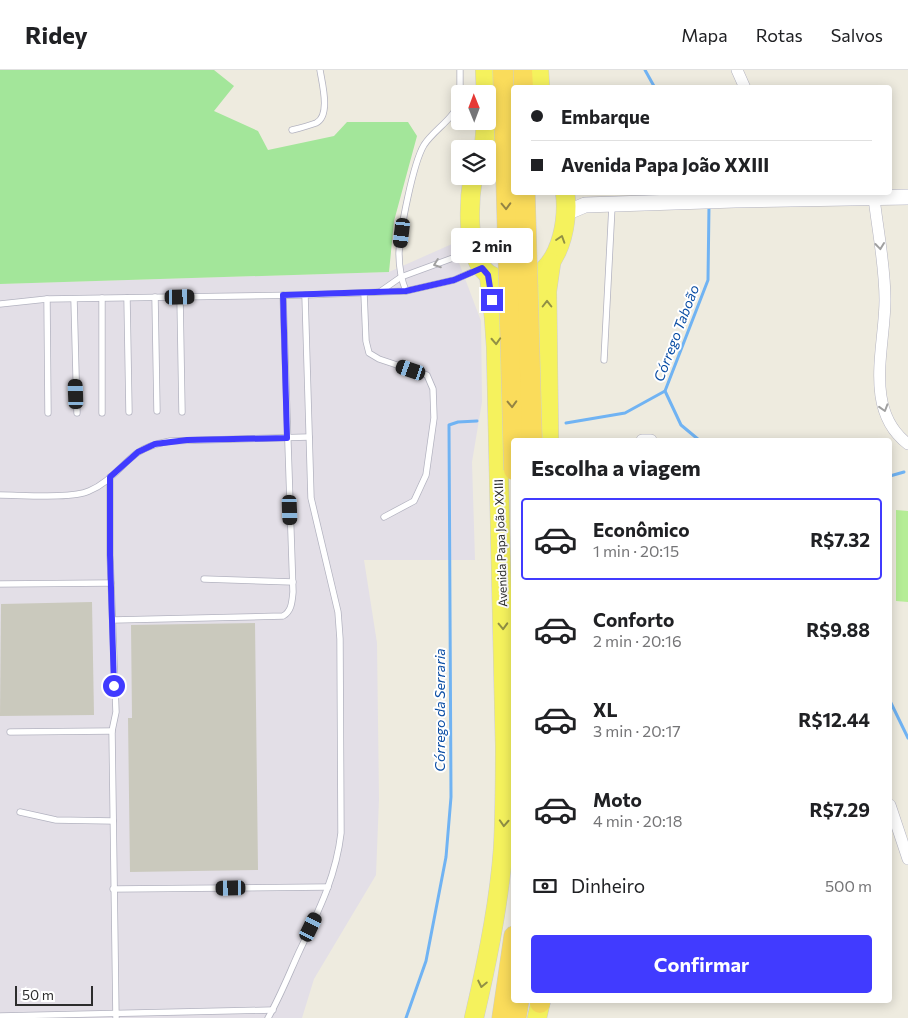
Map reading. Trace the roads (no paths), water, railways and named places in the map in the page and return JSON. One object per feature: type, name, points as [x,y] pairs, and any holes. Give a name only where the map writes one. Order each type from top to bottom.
[{"type":"highway","name":"Avenida Papa João XXIII","points":[[502,70],[513,438]]},
{"type":"highway","points":[[522,70],[522,85]]},
{"type":"highway","points":[[525,195],[532,438]]},
{"type":"highway","points":[[493,1018],[511,950]]},
{"type":"highway","points":[[502,1018],[511,956]]},
{"type":"highway","points":[[516,1018],[518,1003]]},
{"type":"main road","points":[[485,70],[486,85]]},
{"type":"main road","points":[[539,70],[540,85]]},
{"type":"main road","points":[[494,140],[511,131]]},
{"type":"main road","name":"Avenida Papa João XXIII","points":[[471,185],[470,215],[474,250],[485,272],[494,309],[505,746],[503,850],[490,941],[474,1018]]},
{"type":"main road","points":[[548,438],[547,291],[551,263],[561,239],[566,213],[566,195]]},
{"type":"main road","points":[[485,272],[498,278],[515,281],[531,278],[551,263]]},
{"type":"street","points":[[738,70],[744,85]]},
{"type":"street","points":[[568,195],[585,205]]},
{"type":"street","points":[[566,213],[585,205],[735,200],[813,195],[908,198]]},
{"type":"street","points":[[874,198],[884,276],[885,300],[879,366],[881,399],[892,428],[908,444]]},
{"type":"street","points":[[892,811],[908,859]]},
{"type":"lane","points":[[292,130],[317,122],[322,118],[325,99],[320,70]]},
{"type":"lane","points":[[460,70],[460,85]]},
{"type":"lane","points":[[406,291],[401,277],[399,254],[418,161],[422,147],[430,135],[451,115]]},
{"type":"lane","points":[[604,360],[612,204]]},
{"type":"lane","points":[[381,291],[401,277],[474,250]]},
{"type":"lane","points":[[0,304],[47,299],[305,295],[406,291],[485,272]]},
{"type":"lane","points":[[364,293],[366,341],[369,353],[428,375],[432,389],[434,418],[426,475],[414,501],[384,517]]},
{"type":"lane","points":[[113,620],[283,616],[288,614],[292,602],[293,582],[283,295]]},
{"type":"lane","points":[[268,1018],[328,886],[338,857],[341,834],[340,639],[338,612],[311,498],[305,295]]},
{"type":"lane","points":[[155,297],[157,411]]},
{"type":"lane","points":[[180,297],[182,412]]},
{"type":"lane","points":[[102,298],[102,413]]},
{"type":"lane","points":[[127,298],[130,412]]},
{"type":"lane","points":[[47,299],[48,412]]},
{"type":"lane","points":[[74,299],[77,413]]},
{"type":"lane","points":[[0,496],[74,495],[88,492],[110,477],[138,452],[155,444],[187,440],[309,437]]},
{"type":"lane","points":[[110,477],[111,583],[116,712],[112,731],[116,1015]]},
{"type":"lane","points":[[204,579],[293,582]]},
{"type":"lane","points":[[0,584],[111,583]]},
{"type":"lane","points":[[10,732],[112,731]]},
{"type":"lane","points":[[20,812],[56,820],[113,821]]},
{"type":"lane","points":[[114,889],[328,886]]},
{"type":"lane","points":[[0,1016],[116,1015],[273,1010]]},
{"type":"waterway","name":"Córrego Taboão","points":[[645,70],[653,85]]},
{"type":"waterway","name":"Córrego Taboão","points":[[697,438],[681,425],[665,391],[708,280],[709,206]]},
{"type":"waterway","name":"Córrego da Serraria","points":[[566,423],[625,413],[665,391]]},
{"type":"waterway","name":"Córrego da Serraria","points":[[406,1018],[426,961],[446,857],[451,797],[449,425],[458,422],[477,421]]},
{"type":"waterway","points":[[892,475],[904,472]]},
{"type":"waterway","name":"Córrego Taboão","points":[[892,705],[908,738]]}]
